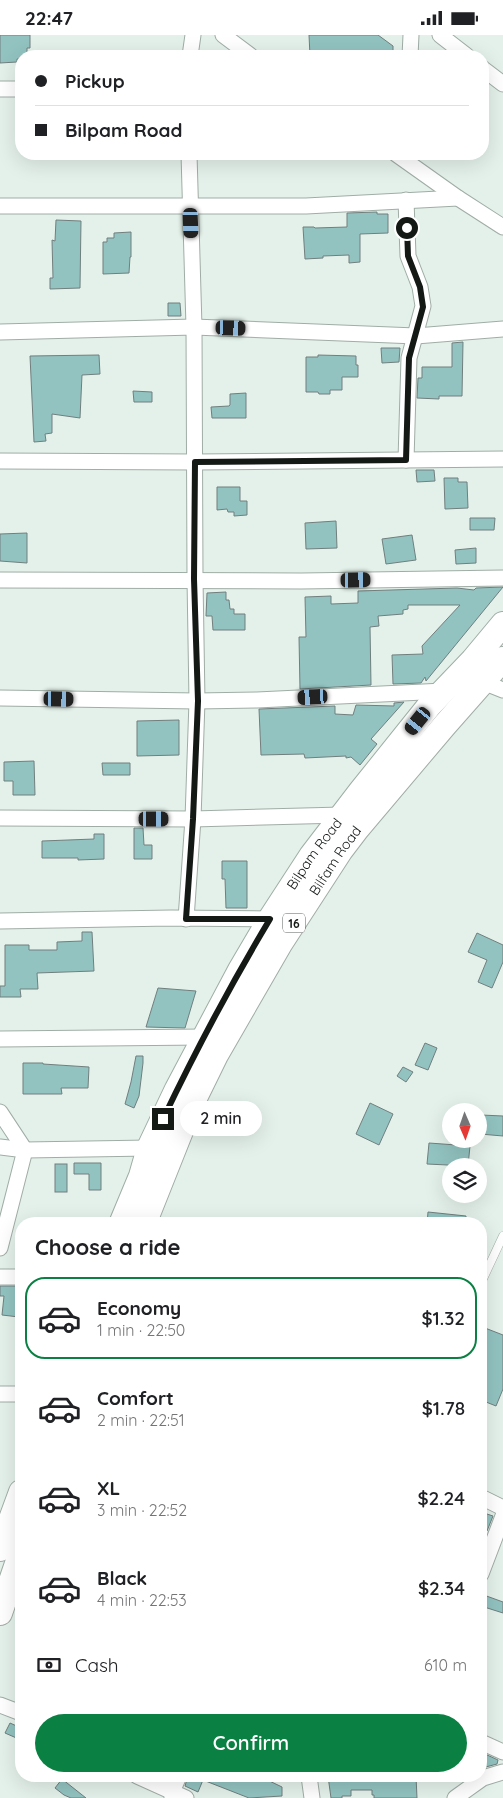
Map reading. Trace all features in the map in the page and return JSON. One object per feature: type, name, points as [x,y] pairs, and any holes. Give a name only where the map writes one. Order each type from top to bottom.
[{"type":"main road","name":"Bilpam Road","points":[[125,1217],[141,1176],[149,1148],[204,1037],[270,919],[311,856],[342,815],[429,706],[503,624]]},
{"type":"main road","name":"Bilfam Road","points":[[147,1217],[191,1106],[216,1055],[280,944],[346,843],[444,726],[493,686],[503,659]]},
{"type":"main road","points":[[0,1549],[13,1498]]},
{"type":"main road","points":[[0,1613],[15,1569]]},
{"type":"street","points":[[191,50],[193,35]]},
{"type":"street","points":[[223,35],[243,50]]},
{"type":"street","points":[[410,50],[411,35]]},
{"type":"street","points":[[440,35],[459,50]]},
{"type":"street","points":[[489,73],[503,84]]},
{"type":"street","points":[[0,89],[15,89]]},
{"type":"street","points":[[186,919],[198,701],[194,579],[194,327],[188,160]]},
{"type":"street","points":[[408,160],[458,198],[503,227]]},
{"type":"street","points":[[0,206],[306,206],[458,198]]},
{"type":"street","points":[[406,200],[408,256],[420,287],[423,307],[409,358],[406,460]]},
{"type":"street","points":[[0,332],[194,327],[416,335],[503,329]]},
{"type":"street","points":[[0,461],[195,462],[503,459]]},
{"type":"street","points":[[0,580],[194,579],[301,581],[503,579]]},
{"type":"street","points":[[0,698],[198,701],[444,691]]},
{"type":"street","points":[[0,818],[193,819],[342,815]]},
{"type":"street","points":[[0,921],[270,919]]},
{"type":"street","points":[[0,1039],[204,1037]]},
{"type":"street","points":[[0,1112],[24,1150],[0,1248]]},
{"type":"street","points":[[0,1147],[24,1150],[149,1148]]},
{"type":"street","points":[[0,1277],[15,1277]]},
{"type":"street","points":[[0,1395],[15,1394]]},
{"type":"street","points":[[487,1500],[503,1508]]},
{"type":"street","points":[[487,1558],[503,1516]]},
{"type":"street","points":[[0,1705],[15,1711]]},
{"type":"street","points":[[487,1745],[503,1752]]},
{"type":"street","points":[[487,1777],[503,1772]]},
{"type":"street","points":[[149,1782],[177,1796],[178,1782]]},
{"type":"street","points":[[310,1782],[312,1798]]},
{"type":"street","points":[[455,1798],[477,1782]]},
{"type":"lane","points":[[487,1270],[503,1236]]},
{"type":"building","points":[[0,35],[30,35],[30,48],[27,48],[27,50],[15,50],[15,62],[0,63]]},
{"type":"building","points":[[309,35],[378,35],[393,46],[393,50],[310,50]]},
{"type":"building","points":[[377,212],[377,214],[388,214],[388,233],[360,234],[360,262],[349,263],[349,255],[305,259],[303,227],[347,227],[347,213]]},
{"type":"building","points":[[56,220],[81,221],[80,288],[50,289],[50,278],[53,278],[52,240],[55,241]]},
{"type":"building","points":[[131,232],[129,273],[103,274],[103,242],[107,242],[107,238],[114,238],[114,233]]},
{"type":"building","points":[[168,303],[180,303],[181,316],[168,316]]},
{"type":"building","points":[[463,342],[462,396],[439,396],[439,399],[417,398],[418,378],[422,378],[422,367],[452,367],[452,343]]},
{"type":"building","points":[[381,348],[400,348],[399,362],[382,363]]},
{"type":"building","points":[[99,355],[100,374],[82,375],[80,418],[52,414],[52,433],[45,434],[46,441],[34,442],[30,356]]},
{"type":"building","points":[[318,355],[356,356],[358,377],[342,377],[342,390],[330,390],[330,394],[306,392],[306,357],[318,357]]},
{"type":"building","points":[[133,391],[152,392],[152,402],[134,402]]},
{"type":"building","points":[[246,393],[246,418],[212,418],[211,407],[229,406],[230,394]]},
{"type":"building","points":[[416,470],[434,470],[435,481],[417,482]]},
{"type":"building","points":[[444,478],[458,478],[458,482],[467,482],[468,508],[445,509]]},
{"type":"building","points":[[217,487],[240,487],[240,501],[247,501],[247,515],[234,516],[234,512],[228,512],[227,509],[217,510]]},
{"type":"building","points":[[470,518],[495,518],[494,530],[470,530]]},
{"type":"building","points":[[336,521],[337,548],[306,549],[305,523]]},
{"type":"building","points":[[27,533],[27,563],[0,561],[0,534]]},
{"type":"building","points":[[412,535],[416,560],[386,564],[382,539]]},
{"type":"building","points":[[476,548],[476,563],[456,564],[455,550]]},
{"type":"building","points":[[503,587],[426,681],[425,677],[421,683],[393,684],[392,655],[423,654],[422,646],[460,605],[408,605],[408,609],[403,610],[403,614],[378,616],[379,626],[370,627],[371,685],[300,689],[299,637],[306,637],[305,597],[331,596],[331,604],[358,603],[358,591],[457,588],[474,590],[476,588]]},
{"type":"building","points":[[226,592],[226,600],[229,600],[230,609],[234,609],[234,614],[245,614],[245,630],[213,630],[212,616],[206,616],[207,593]]},
{"type":"building","points":[[404,702],[371,739],[377,744],[360,765],[351,757],[346,758],[346,756],[305,758],[304,754],[261,755],[259,709],[335,706],[335,714],[353,715],[356,705],[394,706],[394,703]]},
{"type":"building","points":[[179,720],[179,755],[137,756],[137,721]]},
{"type":"building","points":[[34,761],[35,795],[13,795],[13,781],[4,781],[4,762]]},
{"type":"building","points":[[102,763],[130,763],[130,775],[103,775]]},
{"type":"building","points":[[134,828],[143,828],[144,845],[152,845],[152,859],[134,859]]},
{"type":"building","points":[[94,834],[104,834],[104,859],[42,858],[42,841],[94,839]]},
{"type":"building","points":[[222,861],[247,861],[247,908],[226,908],[225,879],[222,879]]},
{"type":"building","points":[[82,932],[92,932],[94,971],[37,973],[38,989],[20,989],[21,997],[0,997],[0,986],[5,986],[5,945],[29,945],[29,950],[57,950],[57,942],[82,941]]},
{"type":"building","points":[[477,933],[503,945],[503,962],[492,988],[478,982],[487,960],[468,952]]},
{"type":"building","points":[[158,988],[196,991],[185,1028],[146,1027]]},
{"type":"building","points":[[425,1043],[437,1048],[428,1070],[415,1065]]},
{"type":"building","points":[[136,1056],[143,1056],[143,1063],[139,1096],[134,1108],[125,1104]]},
{"type":"building","points":[[23,1063],[89,1067],[88,1088],[61,1088],[62,1094],[23,1094]]},
{"type":"building","points":[[403,1067],[413,1072],[406,1082],[397,1076]]},
{"type":"building","points":[[370,1103],[393,1114],[379,1145],[356,1134]]},
{"type":"building","points":[[488,1115],[503,1116],[503,1136],[488,1135]]},
{"type":"building","points":[[429,1143],[442,1144],[442,1148],[470,1148],[469,1158],[442,1158],[442,1165],[427,1164]]},
{"type":"building","points":[[74,1163],[101,1163],[101,1190],[89,1190],[89,1174],[74,1174]]},
{"type":"building","points":[[55,1164],[67,1164],[67,1192],[55,1192]]},
{"type":"building","points":[[428,1212],[466,1216],[466,1217],[428,1217]]},
{"type":"building","points":[[0,1286],[15,1286],[15,1317],[2,1315],[4,1296],[0,1296]]},
{"type":"building","points":[[487,1329],[503,1335],[503,1389],[496,1406],[487,1402]]},
{"type":"building","points":[[487,1514],[493,1516],[487,1531]]},
{"type":"building","points":[[487,1596],[503,1602],[503,1613],[487,1608]]},
{"type":"building","points":[[10,1723],[15,1725],[15,1737],[5,1733]]},
{"type":"building","points":[[487,1755],[498,1760],[497,1764],[487,1767]]},
{"type":"building","points":[[60,1782],[66,1782],[86,1798],[71,1798],[55,1788]]},
{"type":"building","points":[[186,1782],[202,1782],[198,1792],[185,1786]]},
{"type":"building","points":[[208,1782],[272,1782],[282,1787],[282,1796],[249,1798]]},
{"type":"building","points":[[329,1782],[416,1782],[417,1798],[374,1798],[372,1790],[351,1790],[351,1796],[331,1798]]},
{"type":"route","points":[[163,1119],[204,1037],[270,919],[186,919],[198,701],[194,579],[195,462],[406,460],[409,358],[423,307],[420,287],[408,256],[407,228]]}]
